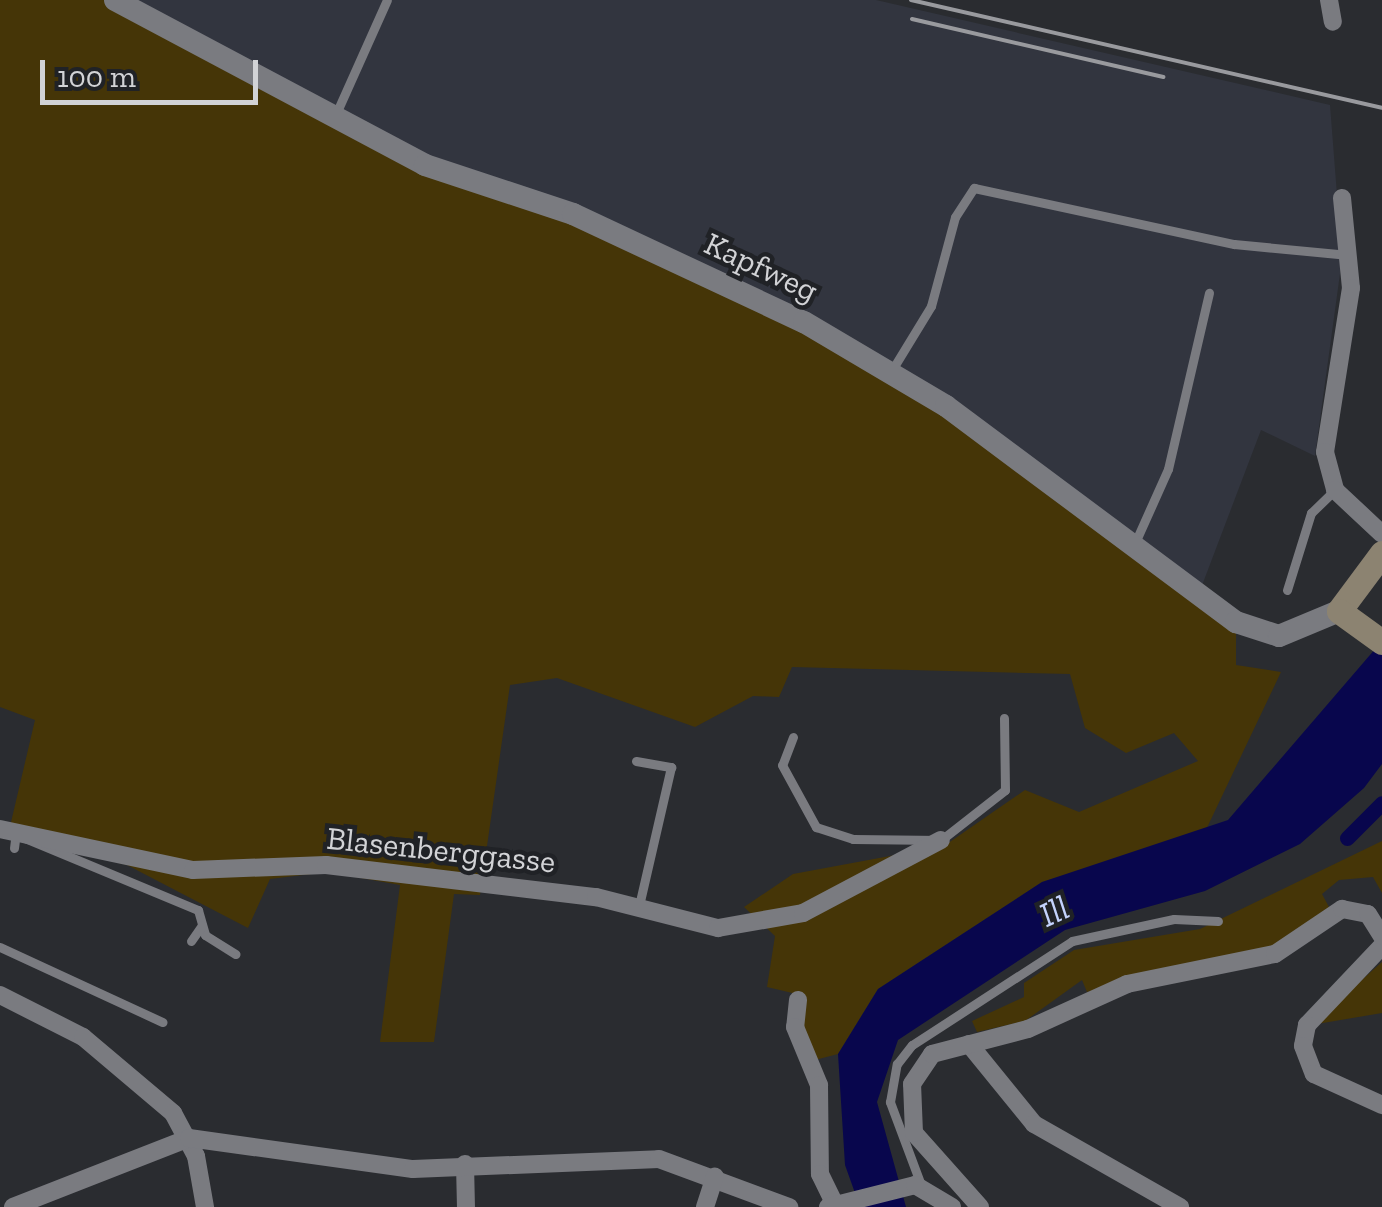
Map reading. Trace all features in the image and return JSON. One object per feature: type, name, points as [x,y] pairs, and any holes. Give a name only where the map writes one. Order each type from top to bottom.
[{"type":"main road","points":[[1372,635],[1339,612],[1382,553]]},
{"type":"street","name":"Kapfweg","points":[[115,0],[425,166],[573,214],[891,371],[1132,548],[1259,633],[1301,631],[1339,612]]},
{"type":"street","points":[[1329,0],[1333,22]]},
{"type":"street","points":[[1342,198],[1350,256],[1325,452],[1334,490],[1382,534]]},
{"type":"street","name":"Blasenberggasse","points":[[10,836],[193,870],[326,865],[638,910],[718,928],[774,922],[941,840]]},
{"type":"street","points":[[980,1207],[922,1146],[909,1118],[924,1060],[1028,1029],[1127,984],[1275,954],[1342,909],[1378,928]]},
{"type":"street","points":[[1382,946],[1308,1025],[1302,1046],[1314,1074],[1382,1105]]},
{"type":"street","points":[[0,995],[125,1068],[190,1138],[205,1207]]},
{"type":"street","points":[[798,1000],[794,1027],[819,1085],[820,1174],[832,1206],[915,1186],[952,1207]]},
{"type":"street","points":[[969,1044],[1034,1124],[1180,1207]]},
{"type":"street","points":[[13,1207],[190,1138],[378,1167],[619,1156],[715,1177],[789,1207]]},
{"type":"street","points":[[465,1164],[466,1207]]},
{"type":"street","points":[[706,1207],[715,1177]]},
{"type":"lane","points":[[334,118],[387,0]]},
{"type":"lane","points":[[891,371],[931,306],[955,217],[974,188],[1234,244],[1350,256]]},
{"type":"lane","points":[[1132,548],[1168,469],[1209,293]]},
{"type":"lane","points":[[1287,590],[1311,513],[1334,490]]},
{"type":"lane","points":[[793,737],[782,765],[816,827],[853,839],[941,840],[1004,790],[1004,718]]},
{"type":"lane","points":[[636,761],[671,768],[638,910]]},
{"type":"lane","points":[[10,836],[32,848],[130,876],[198,910],[202,925],[236,954]]},
{"type":"lane","points":[[915,1186],[890,1102],[897,1064],[912,1044],[1072,941],[1174,919],[1218,921]]},
{"type":"lane","points":[[191,942],[202,925]]},
{"type":"lane","points":[[0,947],[162,1022]]},
{"type":"shaded area","points":[[0,0],[115,0],[342,122],[573,214],[891,371],[1236,622],[1236,665],[1281,672],[1204,834],[1042,882],[878,989],[838,1054],[815,1060],[801,1029],[805,996],[767,987],[775,936],[744,907],[793,874],[944,846],[1025,790],[1079,812],[1198,761],[1174,733],[1126,753],[1085,728],[1070,674],[792,667],[779,697],[753,696],[695,727],[557,678],[510,685],[480,895],[454,894],[434,1042],[380,1042],[400,885],[328,872],[270,879],[248,928],[127,865],[8,835],[35,720],[0,707]]},
{"type":"shaded area","points":[[115,0],[876,0],[1330,105],[1342,259],[1315,456],[1261,430],[1198,596],[471,182]]},
{"type":"shaded area","points":[[1382,841],[1382,893],[1373,877],[1339,880],[1322,894],[1329,907],[1272,948],[1087,992],[1082,980],[1025,1021],[977,1032],[972,1021],[1024,997],[1024,983],[1074,950],[1200,929]]},
{"type":"shaded area","points":[[1382,962],[1382,1013],[1317,1024],[1347,993]]},
{"type":"water","name":"Ill","points":[[1382,641],[1382,764],[1364,788],[1300,844],[1205,891],[1065,930],[898,1040],[877,1102],[906,1207],[860,1207],[845,1165],[838,1054],[878,989],[1042,882],[1228,820]]},
{"type":"waterway","points":[[1347,838],[1382,803]]},
{"type":"railway","points":[[911,0],[1382,108]]},
{"type":"railway","points":[[912,19],[1163,77]]}]
